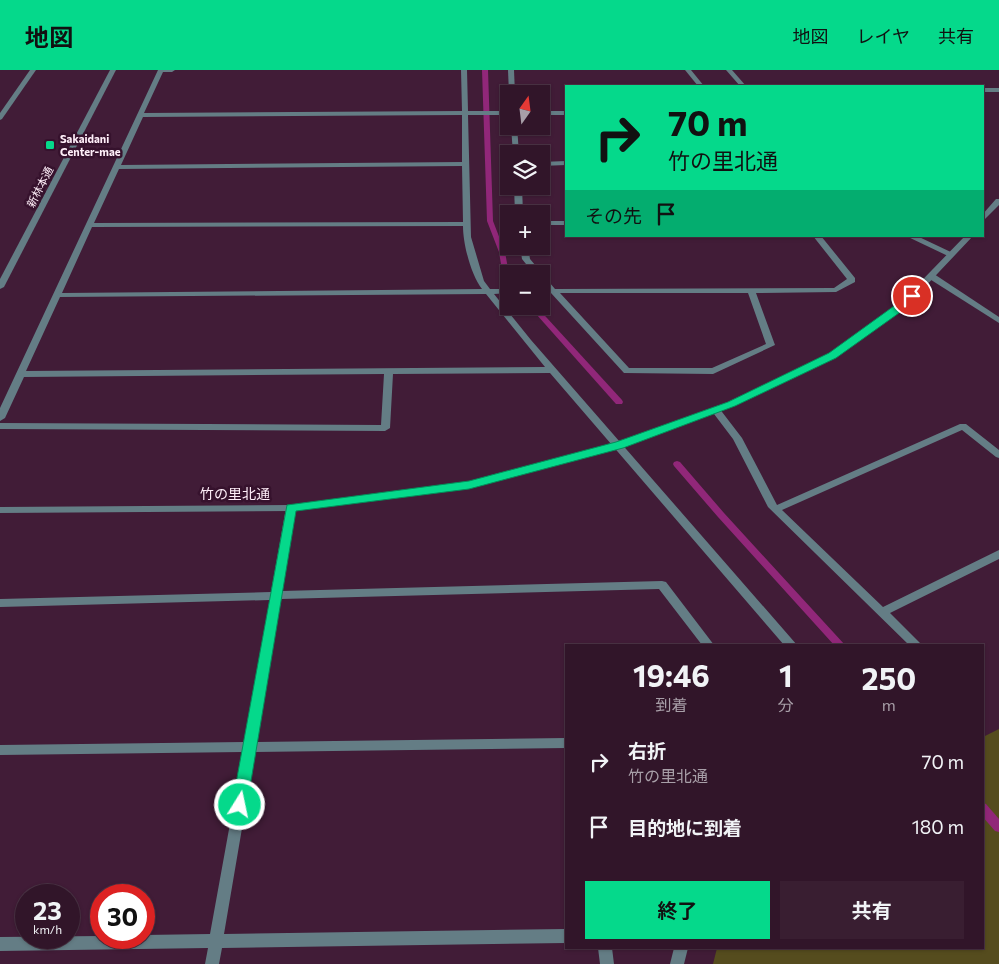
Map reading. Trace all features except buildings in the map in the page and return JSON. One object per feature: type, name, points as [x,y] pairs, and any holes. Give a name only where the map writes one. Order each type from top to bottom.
[{"type":"street","points":[[0,118],[32,70]]},
{"type":"street","name":"新林本通","points":[[0,287],[113,70]]},
{"type":"street","points":[[0,418],[161,70],[172,70]]},
{"type":"street","points":[[464,70],[466,224],[467,237],[480,281],[552,370],[790,644]]},
{"type":"street","points":[[510,70],[511,85]]},
{"type":"street","points":[[688,70],[700,85]]},
{"type":"street","points":[[729,70],[742,85]]},
{"type":"street","points":[[984,90],[999,90]]},
{"type":"street","points":[[550,113],[565,112]]},
{"type":"street","points":[[140,115],[500,113]]},
{"type":"street","points":[[550,164],[565,163]]},
{"type":"street","points":[[116,167],[466,164]]},
{"type":"street","points":[[984,218],[999,201]]},
{"type":"street","points":[[550,223],[565,223]]},
{"type":"street","points":[[89,225],[466,224]]},
{"type":"street","points":[[552,291],[836,290],[852,280],[819,237]]},
{"type":"street","points":[[912,237],[951,254]]},
{"type":"street","name":"竹の里北通","points":[[0,510],[291,508],[469,485],[619,445],[716,410],[832,356],[902,306],[968,237]]},
{"type":"street","points":[[931,276],[999,321]]},
{"type":"street","points":[[550,289],[627,370],[713,371],[771,345],[751,290]]},
{"type":"street","points":[[57,295],[500,291]]},
{"type":"street","points":[[20,374],[552,370]]},
{"type":"street","points":[[0,426],[384,428],[389,371]]},
{"type":"street","points":[[716,410],[737,438],[771,505],[915,644]]},
{"type":"street","points":[[776,509],[963,426],[999,455]]},
{"type":"street","points":[[212,964],[291,508]]},
{"type":"street","points":[[883,612],[999,554]]},
{"type":"street","points":[[0,604],[662,584],[707,644]]},
{"type":"street","points":[[0,750],[565,744]]},
{"type":"street","points":[[0,944],[565,936]]},
{"type":"street","points":[[605,949],[607,964]]},
{"type":"street","points":[[676,964],[681,949]]},
{"type":"shaded area","points":[[999,729],[999,964],[713,964],[717,949],[984,949],[984,736]]},
{"type":"waterway","points":[[485,70],[490,221],[502,252],[504,265]]},
{"type":"waterway","points":[[540,315],[619,402]]},
{"type":"waterway","points":[[677,464],[839,644]]},
{"type":"waterway","points":[[984,809],[999,827]]},
{"type":"place","name":"Sakaidani Center-mae","points":[[50,145]]},
{"type":"route","points":[[240,805],[291,508],[469,485],[619,445],[731,404],[832,356],[902,306],[912,296]]}]
